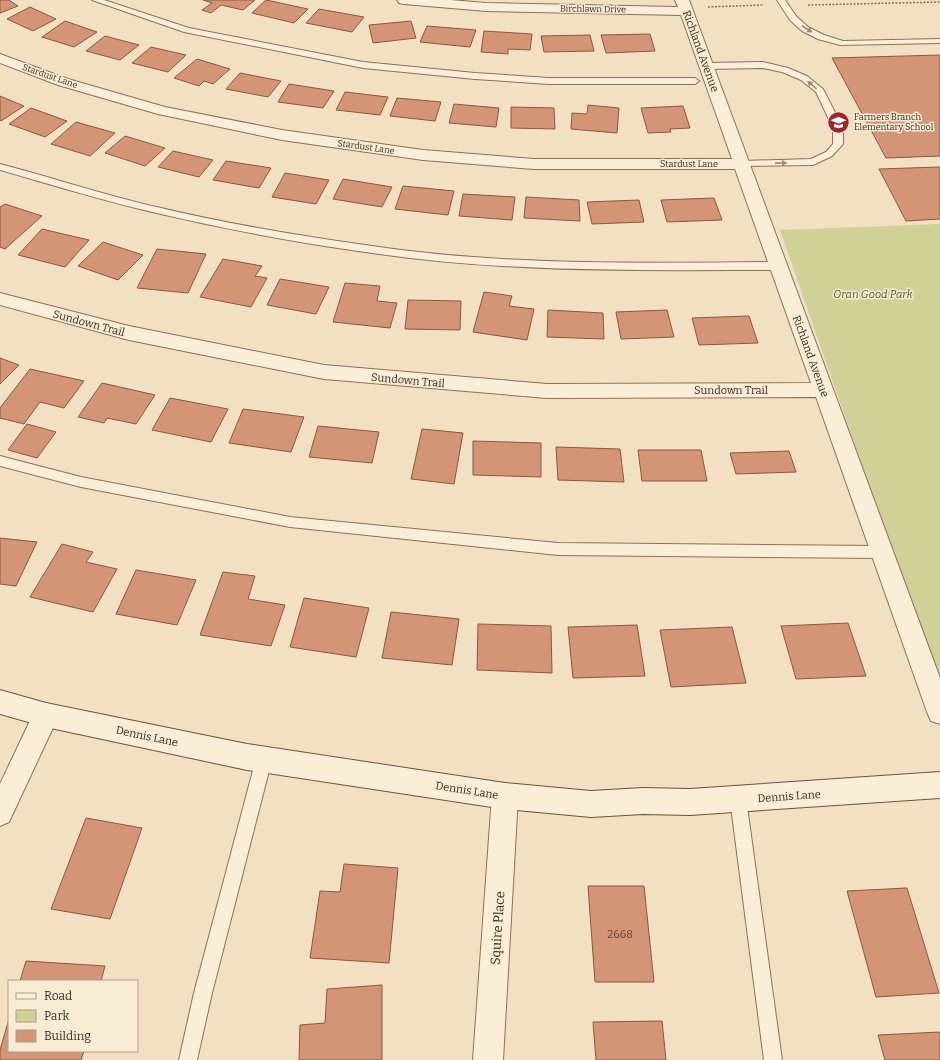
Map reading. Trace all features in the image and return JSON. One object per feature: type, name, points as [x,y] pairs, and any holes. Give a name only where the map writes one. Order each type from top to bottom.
[{"type":"street","name":"Birchlawn Drive","points":[[404,0],[486,7],[684,5]]},
{"type":"street","name":"Richland Avenue","points":[[684,5],[701,73],[742,164],[940,712]]},
{"type":"street","name":"Stardust Lane","points":[[0,58],[63,82],[163,111],[282,136],[423,155],[534,164],[742,164]]},
{"type":"street","name":"Sundown Trail","points":[[0,299],[129,333],[324,372],[547,391],[823,390]]},
{"type":"street","name":"Dennis Lane","points":[[0,702],[46,715],[264,759],[505,796],[591,804],[643,801],[690,802],[940,785]]},
{"type":"street","points":[[0,813],[46,715]]},
{"type":"street","name":"Squire Place","points":[[488,1060],[505,796]]},
{"type":"lane","points":[[96,0],[187,30],[363,65],[475,76],[549,81],[701,73],[763,65],[785,70],[804,78],[820,91],[838,128],[838,144],[829,154],[813,162],[742,164]]},
{"type":"lane","points":[[781,0],[793,18],[805,29],[821,37],[842,43],[940,41]]},
{"type":"lane","points":[[0,167],[159,211],[267,233],[380,252],[477,261],[595,267],[779,266]]},
{"type":"lane","points":[[0,461],[82,482],[290,522],[558,549],[882,552]]},
{"type":"lane","points":[[188,1060],[203,993],[264,759]]},
{"type":"lane","points":[[738,799],[773,1060]]},
{"type":"green space","name":"Oran Good Park","points":[[940,224],[940,690],[780,230]]},
{"type":"building","points":[[0,0],[9,0],[18,6],[0,13]]},
{"type":"building","points":[[203,0],[255,0],[243,10],[221,5],[211,13],[202,10],[212,3]]},
{"type":"building","points":[[266,0],[308,9],[294,23],[252,13]]},
{"type":"building","points":[[30,7],[56,19],[33,31],[7,19]]},
{"type":"building","points":[[319,9],[364,17],[352,32],[306,23]]},
{"type":"building","points":[[65,21],[97,32],[74,47],[42,37]]},
{"type":"building","points":[[411,21],[416,38],[373,43],[369,25]]},
{"type":"building","points":[[427,26],[476,30],[470,47],[420,42]]},
{"type":"building","points":[[484,31],[532,34],[530,50],[508,49],[508,54],[481,52]]},
{"type":"building","points":[[650,34],[655,51],[606,53],[601,35]]},
{"type":"building","points":[[590,35],[594,51],[544,52],[541,36]]},
{"type":"building","points":[[105,36],[139,45],[120,60],[86,51]]},
{"type":"building","points":[[151,47],[186,55],[168,72],[132,63]]},
{"type":"building","points":[[940,55],[940,156],[886,158],[832,58]]},
{"type":"building","points":[[197,59],[230,69],[213,84],[204,81],[199,86],[174,78]]},
{"type":"building","points":[[240,73],[281,81],[268,97],[226,89]]},
{"type":"building","points":[[289,84],[334,91],[323,108],[278,102]]},
{"type":"building","points":[[345,92],[388,97],[380,115],[336,110]]},
{"type":"building","points":[[0,96],[24,106],[1,121]]},
{"type":"building","points":[[397,98],[441,102],[435,121],[390,116]]},
{"type":"building","points":[[454,104],[499,108],[496,127],[449,123]]},
{"type":"building","points":[[588,105],[619,108],[617,133],[571,129],[572,113],[587,114]]},
{"type":"building","points":[[683,106],[690,128],[670,129],[671,132],[648,133],[641,108]]},
{"type":"building","points":[[511,107],[554,108],[555,129],[511,128]]},
{"type":"building","points":[[31,108],[67,121],[45,137],[9,124]]},
{"type":"building","points":[[76,122],[115,133],[90,156],[51,144]]},
{"type":"building","points":[[125,136],[165,148],[145,166],[105,153]]},
{"type":"building","points":[[173,151],[213,160],[199,177],[158,167]]},
{"type":"building","points":[[226,161],[271,168],[259,188],[213,180]]},
{"type":"building","points":[[940,167],[940,219],[906,221],[879,169]]},
{"type":"building","points":[[285,173],[329,180],[316,204],[272,197]]},
{"type":"building","points":[[343,179],[392,187],[382,207],[333,199]]},
{"type":"building","points":[[403,186],[454,191],[448,215],[395,209]]},
{"type":"building","points":[[463,194],[515,197],[512,220],[459,216]]},
{"type":"building","points":[[526,197],[579,200],[580,221],[524,218]]},
{"type":"building","points":[[714,198],[722,220],[667,222],[661,200]]},
{"type":"building","points":[[639,200],[644,222],[592,224],[587,202]]},
{"type":"building","points":[[5,204],[42,216],[5,249],[0,247],[0,207]]},
{"type":"building","points":[[42,229],[89,240],[65,267],[18,255]]},
{"type":"building","points":[[103,242],[143,255],[118,280],[78,266]]},
{"type":"building","points":[[157,249],[206,254],[188,293],[137,288]]},
{"type":"building","points":[[223,259],[262,266],[255,276],[267,278],[251,307],[200,297]]},
{"type":"building","points":[[280,279],[329,287],[316,314],[267,305]]},
{"type":"building","points":[[345,283],[380,286],[377,301],[397,303],[390,328],[333,322]]},
{"type":"building","points":[[484,292],[512,296],[509,306],[534,309],[527,340],[473,332]]},
{"type":"building","points":[[408,300],[461,301],[460,330],[405,329]]},
{"type":"building","points":[[548,310],[603,313],[604,339],[547,337]]},
{"type":"building","points":[[667,310],[674,337],[621,339],[616,312]]},
{"type":"building","points":[[749,316],[758,343],[699,345],[692,318]]},
{"type":"building","points":[[0,358],[19,365],[0,384]]},
{"type":"building","points":[[30,369],[84,381],[64,408],[40,402],[24,424],[0,418],[0,408]]},
{"type":"building","points":[[102,383],[155,395],[136,424],[107,418],[104,423],[78,417]]},
{"type":"building","points":[[170,398],[228,409],[211,442],[152,430]]},
{"type":"building","points":[[243,409],[304,417],[291,452],[229,443]]},
{"type":"building","points":[[27,424],[56,432],[37,458],[8,450]]},
{"type":"building","points":[[318,426],[379,432],[372,463],[309,457]]},
{"type":"building","points":[[422,429],[463,433],[454,484],[411,479]]},
{"type":"building","points":[[473,441],[541,443],[541,477],[473,475]]},
{"type":"building","points":[[556,447],[620,449],[624,482],[558,480]]},
{"type":"building","points":[[638,450],[701,450],[707,481],[642,481]]},
{"type":"building","points":[[789,451],[796,472],[736,474],[730,453]]},
{"type":"building","points":[[0,538],[37,542],[16,586],[0,584]]},
{"type":"building","points":[[62,544],[93,552],[86,562],[117,569],[93,612],[30,597]]},
{"type":"building","points":[[136,570],[196,580],[177,625],[116,614]]},
{"type":"building","points":[[223,572],[255,576],[248,599],[285,605],[271,646],[200,635]]},
{"type":"building","points":[[304,598],[369,608],[356,657],[290,647]]},
{"type":"building","points":[[391,612],[459,619],[452,665],[382,658]]},
{"type":"building","points":[[848,623],[866,676],[796,679],[781,626]]},
{"type":"building","points":[[478,624],[551,626],[552,673],[477,670]]},
{"type":"building","points":[[637,625],[645,676],[573,678],[568,627]]},
{"type":"building","points":[[732,627],[746,683],[671,687],[660,630]]},
{"type":"building","points":[[86,818],[142,828],[110,919],[51,909]]},
{"type":"building","points":[[344,864],[398,868],[389,963],[310,958],[320,891],[340,892]]},
{"type":"building","points":[[588,886],[644,886],[654,982],[595,982]]},
{"type":"building","points":[[907,888],[939,993],[876,997],[847,891]]},
{"type":"building","points":[[26,961],[105,966],[101,980],[20,980]]},
{"type":"building","points":[[382,985],[382,1060],[299,1060],[300,1025],[325,1023],[327,989]]},
{"type":"building","points":[[662,1021],[666,1060],[596,1060],[593,1022]]},
{"type":"building","points":[[8,1022],[8,1052],[84,1052],[81,1060],[0,1060],[0,1050]]},
{"type":"building","points":[[940,1032],[940,1060],[885,1060],[878,1035]]},
{"type":"place","name":"Farmers Branch Elementary School","points":[[839,122]]}]
